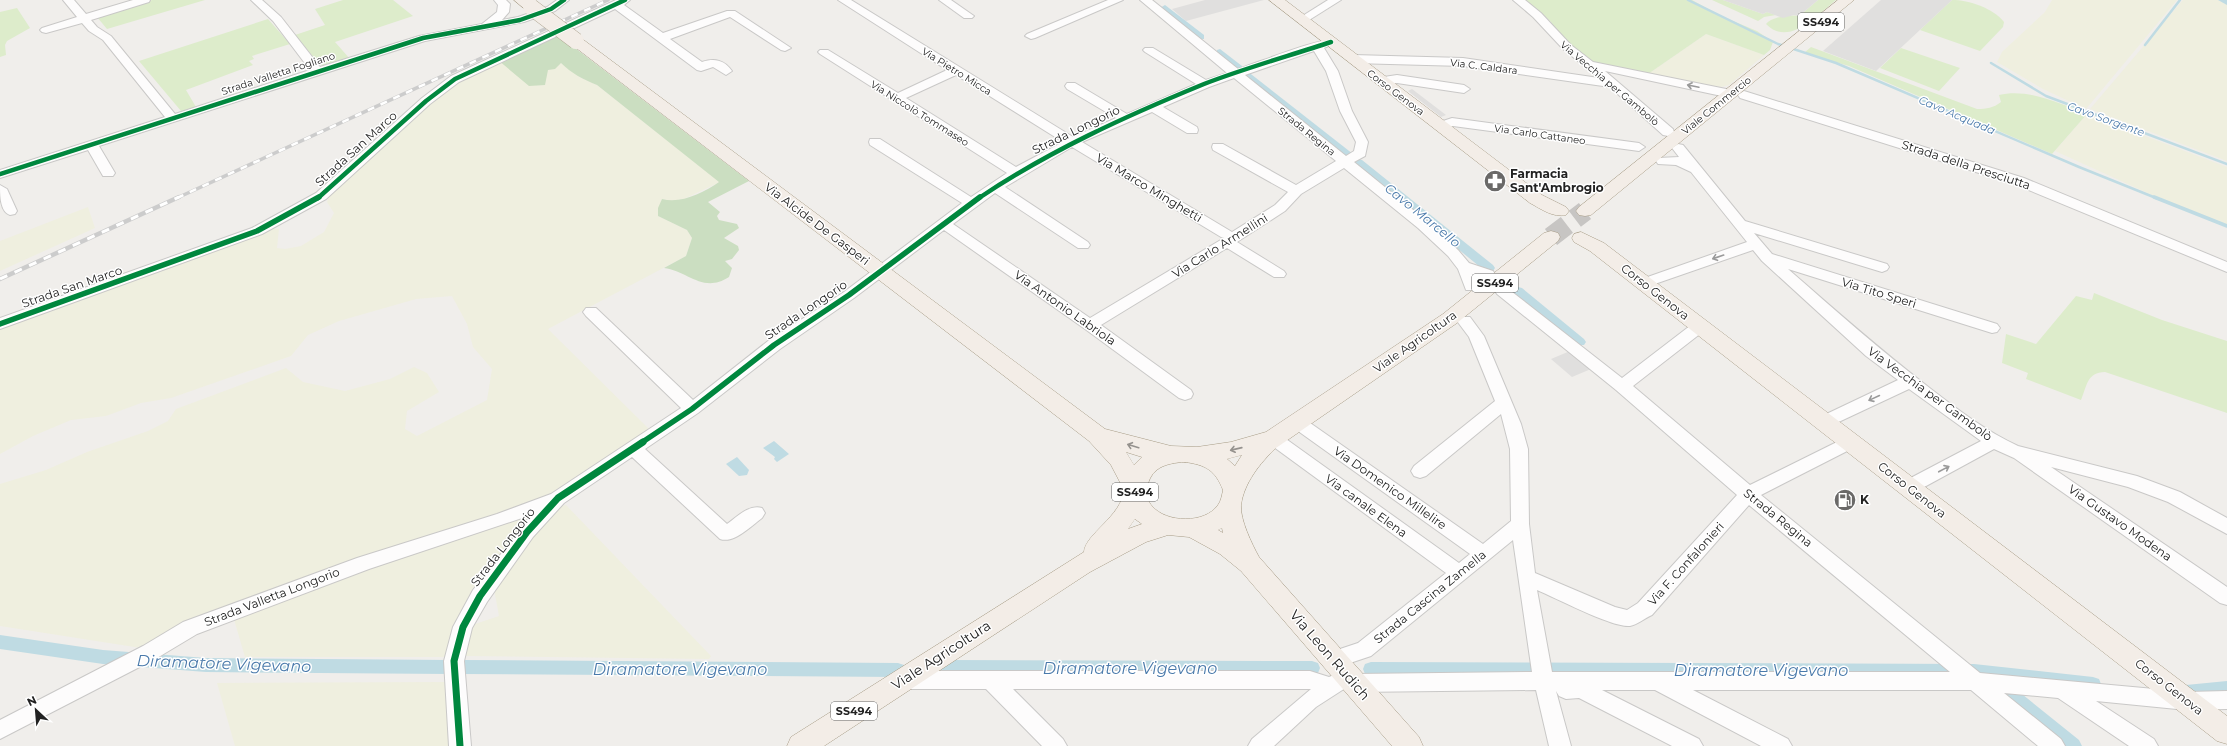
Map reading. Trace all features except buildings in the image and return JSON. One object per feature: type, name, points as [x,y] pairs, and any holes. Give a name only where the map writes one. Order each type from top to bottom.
[{"type":"main road","name":"Corso Genova","points":[[1276,0],[1302,20],[1324,44],[1353,59],[1536,199],[1554,220],[1557,234],[1587,232]]},
{"type":"main road","name":"SS494","points":[[1737,94],[1848,0]]},
{"type":"main road","name":"Via Alcide De Gasperi","points":[[526,4],[1097,435],[1120,460],[1135,492]]},
{"type":"main road","points":[[1414,343],[1432,318],[1554,220],[1585,198],[1696,110],[1737,94]]},
{"type":"main road","points":[[1414,343],[1451,330],[1465,321],[1552,251],[1587,232],[1606,207],[1663,161],[1737,94]]},
{"type":"main road","name":"Viale Commercio","points":[[1587,232],[1737,94]]},
{"type":"main road","name":"Corso Genova","points":[[1554,220],[1584,216],[1587,232],[1644,283],[2227,732]]},
{"type":"main road","name":"Viale Agricoltura","points":[[801,746],[1082,565],[1138,535],[1167,526],[1192,528],[1215,522],[1232,498],[1248,464],[1273,438],[1453,317],[1554,220]]},
{"type":"main road","name":"Via Alcide De Gasperi","points":[[1097,435],[1144,449],[1170,454]]},
{"type":"main road","name":"Viale Agricoltura","points":[[1198,455],[1231,450],[1273,438]]},
{"type":"main road","name":"Viale Agricoltura","points":[[1082,565],[1123,519],[1135,492],[1136,480],[1141,471],[1149,463],[1170,454],[1184,453],[1198,455],[1212,460],[1223,468],[1231,478],[1232,498]]},
{"type":"main road","name":"Viale Agricoltura","points":[[1135,492],[1139,505],[1146,514],[1167,526]]},
{"type":"main road","points":[[1232,498],[1236,538],[1250,564]]},
{"type":"main road","points":[[1192,528],[1229,547],[1250,564]]},
{"type":"main road","name":"Via Leon Rudich","points":[[1250,564],[1343,676],[1409,746]]},
{"type":"street","points":[[68,0],[93,29],[107,38],[172,118]]},
{"type":"street","points":[[46,30],[145,0]]},
{"type":"street","points":[[256,0],[277,19],[317,71]]},
{"type":"street","points":[[485,26],[502,16],[505,10],[504,4],[499,0]]},
{"type":"street","name":"Strada Valletta Fogliano","points":[[0,173],[423,38],[520,20],[551,8],[564,0]]},
{"type":"street","name":"Via Pietro Micca","points":[[843,0],[1072,142]]},
{"type":"street","points":[[944,0],[968,16]]},
{"type":"street","points":[[1031,36],[1118,0]]},
{"type":"street","name":"Strada Regina","points":[[1145,0],[1423,226],[1465,267],[1470,276],[1471,287]]},
{"type":"street","points":[[1302,20],[1336,0]]},
{"type":"street","name":"Via Vecchia per Gambolò","points":[[1518,0],[1537,15],[1567,48],[1590,64],[1668,132]]},
{"type":"street","name":"Strada San Marco","points":[[0,324],[257,231],[289,214],[326,191],[426,100],[455,79],[620,2],[661,38],[701,68],[714,62],[726,71]]},
{"type":"street","points":[[661,38],[719,15],[732,13],[785,48]]},
{"type":"street","name":"Strada Longorio","points":[[460,746],[454,662],[463,627],[480,596],[527,532],[558,498],[692,408],[774,345],[880,271],[971,203],[1016,173],[1072,142],[1152,106],[1205,84],[1324,44]]},
{"type":"street","name":"Via Carlo Armellini","points":[[1090,325],[1226,238],[1280,208],[1296,191],[1360,153],[1362,142],[1346,111],[1324,44]]},
{"type":"street","points":[[1149,50],[1205,84]]},
{"type":"street","name":"Via Niccolò Tommaseo","points":[[824,52],[1016,173]]},
{"type":"street","name":"Via C. Caldara","points":[[1353,59],[1463,62],[1614,84]]},
{"type":"street","name":"Strada della Presciutta","points":[[1590,64],[1737,94],[2019,181],[2227,267]]},
{"type":"street","points":[[897,98],[957,70]]},
{"type":"street","points":[[1381,81],[1397,79],[1464,89]]},
{"type":"street","points":[[1070,86],[1125,118]]},
{"type":"street","points":[[1152,106],[1192,130]]},
{"type":"street","name":"Via Carlo Cattaneo","points":[[1440,126],[1452,122],[1639,147]]},
{"type":"street","points":[[875,142],[971,203]]},
{"type":"street","name":"Via Marco Minghetti","points":[[1072,142],[1226,238],[1279,274]]},
{"type":"street","points":[[91,144],[108,174]]},
{"type":"street","points":[[1218,146],[1296,191]]},
{"type":"street","name":"Via Vecchia per Gambolò","points":[[1678,148],[1694,170],[1767,258],[1815,303],[1909,382],[1994,442],[2014,451],[2131,481],[2174,497],[2227,527]]},
{"type":"street","name":"Via Vecchia per Gambolò","points":[[1663,161],[1678,162],[1694,170]]},
{"type":"street","points":[[996,187],[1084,245]]},
{"type":"street","points":[[0,189],[10,211]]},
{"type":"street","name":"Via Antonio Labriola","points":[[944,224],[1090,325],[1185,394]]},
{"type":"street","points":[[1739,224],[1882,267]]},
{"type":"street","points":[[1644,283],[1755,244]]},
{"type":"street","name":"Via Tito Speri","points":[[1767,258],[1992,328]]},
{"type":"street","name":"Strada Regina","points":[[1465,267],[1476,272],[1488,274]]},
{"type":"street","name":"Strada Regina","points":[[1502,291],[1622,386],[1748,494],[2054,746]]},
{"type":"street","points":[[591,312],[692,408]]},
{"type":"street","points":[[1465,321],[1476,336],[1513,424],[1519,448],[1520,524],[1526,577],[1542,677],[1560,746]]},
{"type":"street","points":[[1622,386],[1700,326]]},
{"type":"street","points":[[1824,422],[1909,382]]},
{"type":"street","points":[[1420,471],[1503,403]]},
{"type":"street","name":"Via Domenico Millelire","points":[[1298,422],[1483,554]]},
{"type":"street","name":"Via canale Elena","points":[[1273,438],[1459,573]]},
{"type":"street","points":[[1748,494],[1851,442]]},
{"type":"street","points":[[1909,487],[1994,442]]},
{"type":"street","points":[[633,448],[726,534],[756,513]]},
{"type":"street","name":"Via Gustavo Modena","points":[[2014,451],[2227,597]]},
{"type":"street","name":"Via F. Confalonieri","points":[[1526,577],[1612,614],[1629,618],[1646,609],[1748,494]]},
{"type":"street","name":"Strada Valletta Longorio","points":[[0,730],[124,666],[190,628],[274,595],[364,563],[502,519],[558,498]]},
{"type":"street","name":"Strada Cascina Zamella","points":[[1259,746],[1309,701],[1343,676],[1364,650],[1520,524]]},
{"type":"street","points":[[905,679],[1310,680],[1343,676],[1542,677],[1656,681],[1973,679],[2063,691],[2187,701],[2227,700]]},
{"type":"street","points":[[1542,677],[1581,688],[1692,746]]},
{"type":"street","points":[[991,680],[1056,746]]},
{"type":"street","points":[[1656,681],[1781,746]]},
{"type":"street","points":[[2063,691],[2147,746]]},
{"type":"green space","points":[[152,0],[205,0],[107,29],[97,17]]},
{"type":"green space","points":[[343,0],[393,0],[413,16],[335,42],[350,59],[327,66],[320,65],[295,35],[325,25],[315,9]]},
{"type":"green space","points":[[1524,0],[1692,0],[1721,16],[1757,31],[1773,42],[1770,50],[1764,55],[1706,34],[1648,74],[1596,63],[1585,58],[1572,50],[1550,21]]},
{"type":"green space","points":[[1712,0],[1723,0],[1763,14],[1767,12],[1776,15],[1764,17],[1758,21]]},
{"type":"green space","points":[[1818,0],[1836,0],[1812,20],[1794,31],[1784,32],[1775,30],[1766,24],[1781,17],[1791,15],[1799,16]]},
{"type":"green space","points":[[1952,0],[1973,3],[1994,13],[2004,22],[2003,27],[1980,51],[1920,30]]},
{"type":"green space","points":[[2052,0],[2177,0],[2086,109],[2043,89],[1997,62],[2002,52],[2045,12]]},
{"type":"green space","points":[[2183,0],[2218,0],[2227,3],[2227,161],[2090,109]]},
{"type":"green space","points":[[17,8],[30,28],[7,41],[5,45],[6,55],[0,57],[0,12]]},
{"type":"green space","points":[[268,19],[290,44],[252,56],[254,59],[249,61],[253,65],[186,90],[196,107],[181,111],[139,61]]},
{"type":"green space","points":[[1706,34],[1764,55],[1729,85],[1721,87],[1648,74]]},
{"type":"green space","points":[[558,35],[749,181],[708,202],[720,212],[717,216],[719,220],[737,224],[739,228],[724,238],[738,246],[739,250],[732,259],[725,261],[732,268],[729,277],[720,282],[703,282],[664,268],[686,256],[692,238],[687,230],[658,216],[658,208],[662,199],[684,199],[699,194],[719,182],[597,85],[578,76],[561,63],[555,69],[548,70],[545,85],[529,86],[498,60]]},
{"type":"green space","points":[[1811,47],[1977,109],[1995,106],[2001,102],[1999,95],[2010,93],[2033,95],[2044,98],[2087,114],[2052,154],[1849,66],[1804,53]]},
{"type":"green space","points":[[1901,48],[1960,68],[1939,91],[1880,68]]},
{"type":"green space","points":[[498,60],[548,70],[561,63],[574,71],[579,77],[597,85],[720,182],[684,199],[671,201],[662,199],[658,216],[687,230],[692,238],[686,256],[548,329],[649,429],[548,495],[524,506],[141,648],[0,626],[0,484],[46,470],[87,452],[148,431],[168,421],[176,409],[286,368],[303,382],[345,391],[390,379],[414,367],[427,373],[439,392],[407,411],[405,429],[417,436],[487,400],[492,369],[473,347],[467,324],[452,296],[416,299],[339,321],[308,335],[291,356],[171,398],[141,403],[106,416],[71,420],[33,436],[0,454],[0,326],[266,228],[279,229],[277,248],[285,249],[301,246],[324,232],[334,213],[327,202],[331,191],[397,130],[458,80]]},
{"type":"green space","points":[[2087,114],[2227,167],[2227,225],[2174,205],[2055,151]]},
{"type":"green space","points":[[88,207],[95,228],[0,271],[0,241]]},
{"type":"green space","points":[[2094,293],[2162,320],[2227,341],[2227,413],[2105,372],[2094,374],[2091,377],[2086,385],[2081,400],[2026,379],[2028,373],[2002,363],[2006,334],[2036,344],[2076,296],[2092,300]]},
{"type":"green space","points":[[566,505],[711,656],[709,659],[465,656],[472,625],[499,616],[494,589],[518,551],[557,507]]},
{"type":"green space","points":[[532,515],[478,582],[457,625],[447,657],[245,657],[233,616],[341,575]]},
{"type":"green space","points":[[447,682],[451,746],[235,746],[217,683]]},
{"type":"shaded area","points":[[1205,0],[1264,0],[1186,21],[1172,9]]},
{"type":"shaded area","points":[[1723,0],[1818,0],[1799,16],[1794,15],[1783,18],[1767,12],[1763,14]]},
{"type":"shaded area","points":[[1881,0],[1952,0],[1876,71],[1823,51]]},
{"type":"shaded area","points":[[1412,89],[1446,115],[1441,117],[1408,91]]},
{"type":"shaded area","points":[[1570,351],[1591,369],[1572,377],[1551,359]]},
{"type":"water","points":[[774,441],[789,454],[777,462],[774,459],[775,457],[763,448]]},
{"type":"water","points":[[737,457],[749,470],[747,475],[739,476],[726,464]]},
{"type":"waterway","name":"Cavo Acquada","points":[[1688,0],[1778,44],[1836,63],[2079,167],[2156,198]]},
{"type":"waterway","points":[[2145,45],[2180,0]]},
{"type":"waterway","points":[[2222,0],[2227,2]]},
{"type":"waterway","points":[[1165,8],[1201,37]]},
{"type":"waterway","name":"Cavo Marcello","points":[[1220,52],[1239,68]]},
{"type":"waterway","name":"Cavo Sorgente","points":[[1991,63],[2046,96],[2227,164]]},
{"type":"waterway","name":"Cavo Marcello","points":[[1247,74],[1349,156]]},
{"type":"waterway","name":"Cavo Marcello","points":[[1358,162],[1489,268]]},
{"type":"waterway","name":"Cavo Acquada","points":[[2154,197],[2227,226]]},
{"type":"waterway","name":"Cavo Marcello","points":[[1518,291],[1580,342]]},
{"type":"waterway","name":"Diramatore Vigevano","points":[[0,642],[103,657],[206,665],[449,667]]},
{"type":"waterway","name":"Diramatore Vigevano","points":[[462,667],[898,670]]},
{"type":"waterway","name":"Diramatore Vigevano","points":[[948,667],[1312,668]]},
{"type":"waterway","name":"Diramatore Vigevano","points":[[1371,669],[1974,671],[2093,684]]},
{"type":"waterway","name":"Cavo Marcello","points":[[2002,687],[2073,746]]},
{"type":"waterway","name":"Diramatore Vigevano","points":[[2192,690],[2227,688]]},
{"type":"tunnel","points":[[1551,237],[1585,211]]},
{"type":"railway","points":[[177,198],[608,0]]},
{"type":"railway","points":[[0,279],[179,197]]},
{"type":"cycle path","points":[[0,174],[423,38],[520,20],[551,9],[564,0]]},
{"type":"cycle path","points":[[0,324],[257,231],[321,196],[426,101],[455,79],[625,0]]},
{"type":"cycle path","points":[[460,746],[454,661],[463,627],[480,596],[527,532],[558,498],[692,409],[774,345],[849,295],[971,203],[1016,173],[1072,142],[1205,84],[1331,42]]},
{"type":"place","name":"Farmacia Sant'Ambrogio","points":[[1495,181]]},
{"type":"place","name":"K","points":[[1845,500]]}]
